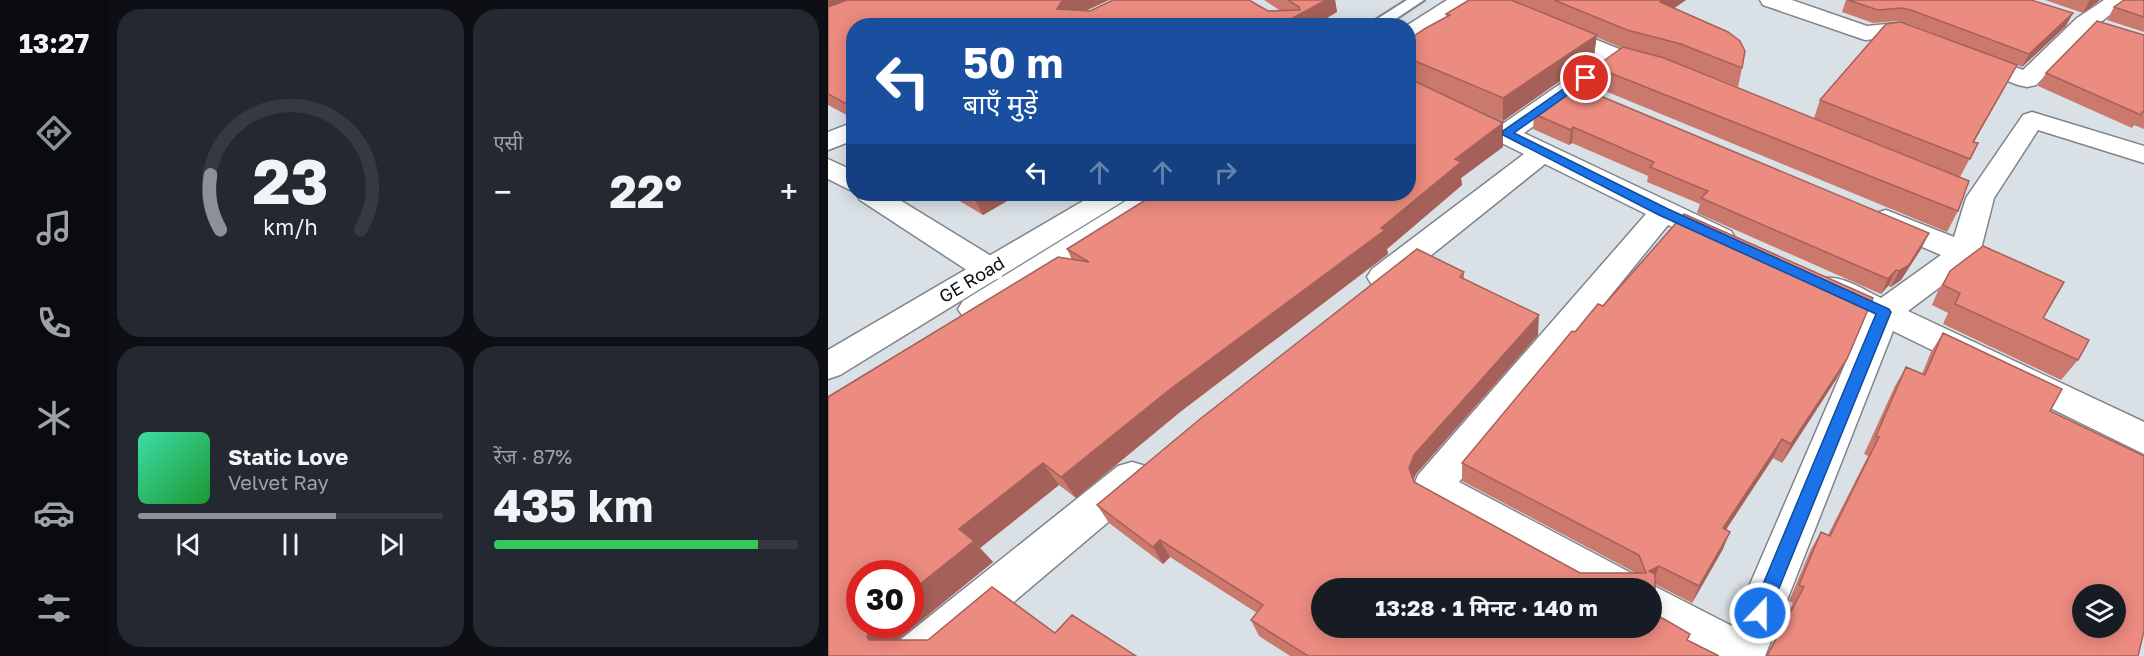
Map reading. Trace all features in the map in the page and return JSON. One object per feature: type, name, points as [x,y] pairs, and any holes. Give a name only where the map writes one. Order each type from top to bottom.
[{"type":"street","points":[[1410,18],[1442,0]]},
{"type":"street","points":[[1771,0],[1865,33],[1897,30],[2027,80],[2075,20],[2118,0]]},
{"type":"street","points":[[1416,30],[1468,3]]},
{"type":"street","points":[[1528,19],[1616,56],[1680,74]]},
{"type":"street","points":[[2075,20],[2114,32]]},
{"type":"street","points":[[1507,133],[1582,94],[1616,56]]},
{"type":"street","points":[[1416,91],[1507,133],[1542,153],[1663,212],[1747,250]]},
{"type":"street","points":[[1965,253],[1969,193],[2032,120],[2144,155]]},
{"type":"street","points":[[828,142],[846,134]]},
{"type":"street","points":[[1354,300],[1542,153]]},
{"type":"street","points":[[828,167],[846,178]]},
{"type":"street","points":[[881,201],[990,270]]},
{"type":"street","name":"GE Road","points":[[828,366],[1103,201]]},
{"type":"street","name":"GE Road","points":[[868,376],[1146,201]]},
{"type":"street","points":[[1600,578],[1432,487],[1663,212]]},
{"type":"street","points":[[1866,212],[1965,253]]},
{"type":"street","points":[[1662,611],[1743,656],[1884,312],[1965,253]]},
{"type":"street","points":[[1800,274],[1884,312],[2144,439]]},
{"type":"street","points":[[916,656],[1160,454]]},
{"type":"lane","points":[[1387,18],[1417,0]]},
{"type":"lane","points":[[1416,39],[1468,3]]},
{"type":"building","points":[[847,0],[1066,0],[1061,2],[1057,9],[1090,11],[1113,0],[1249,0],[1268,11],[1300,10],[1288,0],[1326,0],[1293,18],[846,18],[846,104],[828,94],[828,7]]},
{"type":"building","points":[[1469,0],[1511,0],[1597,35],[1503,98],[1416,61],[1416,35],[1450,15],[1446,14]]},
{"type":"building","points":[[1554,0],[1662,0],[1660,2],[1728,32],[1740,41],[1745,51],[1742,68],[1681,44],[1627,30]]},
{"type":"building","points":[[1848,0],[2031,0],[2073,13],[2029,54],[1911,10],[1902,8],[1878,10]]},
{"type":"building","points":[[2124,0],[2144,0],[2144,17],[2114,7]]},
{"type":"building","points":[[2097,21],[2144,35],[2144,112],[2141,115],[2046,73]]},
{"type":"building","points":[[1901,22],[2017,65],[1973,142],[1978,143],[1970,159],[1820,100],[1886,24]]},
{"type":"building","points":[[1623,47],[1664,58],[1969,181],[1958,211],[1595,67]]},
{"type":"building","points":[[1416,82],[1503,123],[1455,159],[1461,162],[1416,199]]},
{"type":"building","points":[[1574,85],[1929,233],[1909,265],[1899,271],[1896,270],[1888,279],[1701,198],[1708,191],[1650,167],[1654,162],[1573,127],[1571,130],[1534,114]]},
{"type":"building","points":[[1144,201],[1414,201],[1381,228],[1385,230],[1169,390],[1061,477],[1043,463],[959,529],[974,541],[924,581],[924,560],[846,560],[846,638],[928,640],[992,587],[1055,633],[1072,615],[1136,656],[828,656],[828,397],[1058,257],[1089,262],[1067,249]]},
{"type":"building","points":[[1684,214],[1873,298],[1847,359],[1791,444],[1782,439],[1723,528],[1730,532],[1699,586],[1659,566],[1649,571],[1655,574],[1655,578],[1311,578],[1311,638],[1662,638],[1662,618],[1690,634],[1687,640],[1719,656],[1308,656],[1251,620],[1263,605],[1160,540],[1153,547],[1097,505],[1200,419],[1417,249],[1464,272],[1460,277],[1539,315],[1414,455],[1409,468],[1414,482],[1580,573],[1646,573],[1639,555],[1462,463],[1572,331],[1575,332],[1598,304],[1603,306]]},
{"type":"building","points":[[1983,246],[2064,282],[2043,318],[2089,340],[2078,360],[1955,304],[1960,293],[1943,285],[1950,271]]},
{"type":"building","points":[[1943,333],[2062,389],[2050,411],[2144,456],[2144,631],[2138,656],[1767,656],[1804,587],[1799,585],[1821,532],[1830,536],[1879,437],[1876,436],[1906,367],[1925,375]]},
{"type":"route","points":[[1586,78],[1507,133],[1542,153],[1663,212],[1884,312],[1760,613]]}]
